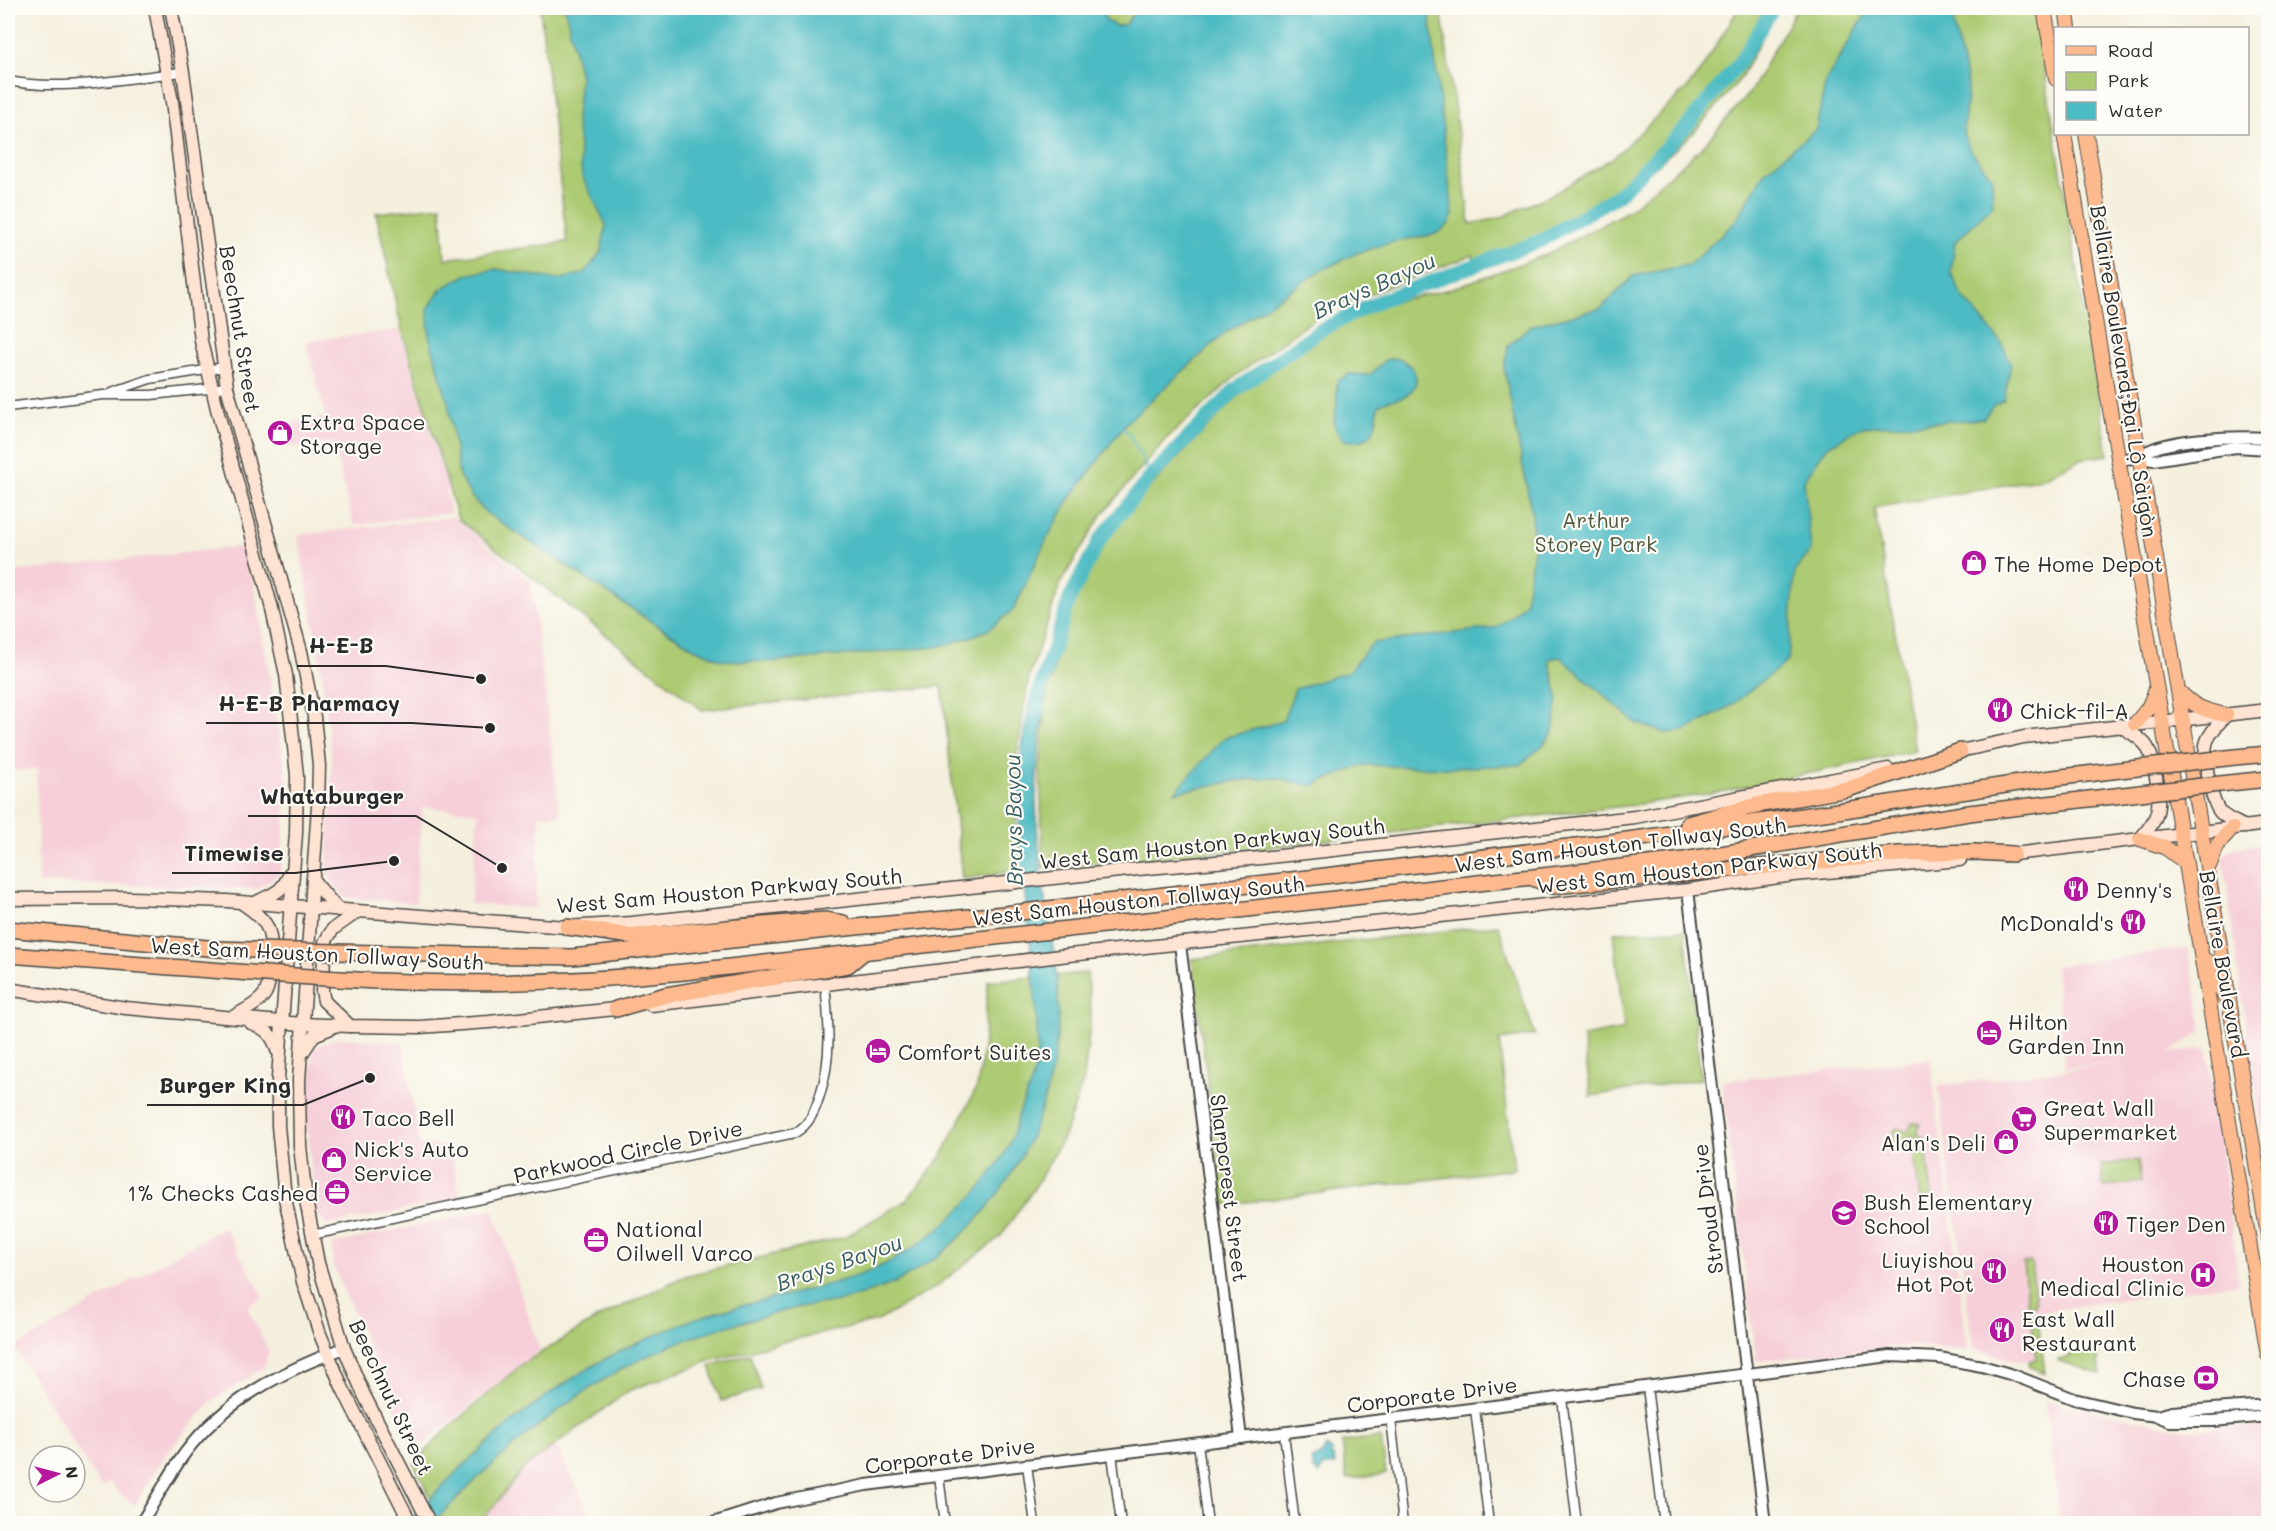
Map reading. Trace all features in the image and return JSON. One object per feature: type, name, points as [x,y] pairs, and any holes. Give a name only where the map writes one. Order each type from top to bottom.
[{"type":"highway","points":[[1627,840],[1757,805],[1848,789],[1960,750]]},
{"type":"highway","name":"West Sam Houston Tollway South","points":[[8,929],[218,949],[572,957],[1063,908],[1627,840],[1820,814],[2045,779],[2268,754]]},
{"type":"highway","name":"West Sam Houston Tollway South","points":[[8,955],[340,980],[449,984],[560,982],[656,975],[1693,859],[1969,813],[2268,778]]},
{"type":"highway","points":[[1533,878],[1552,886],[1899,854],[1975,852],[2013,854]]},
{"type":"highway","points":[[8,920],[41,932]]},
{"type":"highway","points":[[567,927],[631,936],[824,920],[866,926]]},
{"type":"highway","points":[[616,1009],[666,995],[848,965],[864,952]]},
{"type":"main road","name":"Beechnut Street","points":[[155,8],[185,200],[206,369],[271,605],[286,675],[297,776],[279,1059],[278,1126],[283,1187],[292,1239],[303,1282],[328,1354],[342,1387],[411,1524]]},
{"type":"main road","name":"Beechnut Street","points":[[171,8],[202,199],[227,387],[306,672],[314,717],[319,765],[318,806],[302,1024],[299,1126],[301,1162],[312,1235],[325,1288],[344,1348],[364,1395],[430,1524]]},
{"type":"main road","points":[[2044,8],[2054,73]]},
{"type":"main road","points":[[2066,8],[2069,27]]},
{"type":"main road","name":"Bellaire Boulevard;Đại Lộ Sàigòn","points":[[2067,135],[2162,721]]},
{"type":"main road","name":"Bellaire Boulevard;Đại Lộ Sàigòn","points":[[2086,135],[2184,719]]},
{"type":"main road","points":[[185,200],[202,199]]},
{"type":"main road","points":[[257,550],[271,545]]},
{"type":"main road","points":[[286,675],[306,672]]},
{"type":"main road","points":[[2135,724],[2150,705],[2156,688]]},
{"type":"main road","points":[[2179,691],[2196,707],[2226,715],[2206,742],[2205,752],[2214,801],[2221,813],[2238,828],[2218,844],[2208,868]]},
{"type":"main road","name":"West Sam Houston Parkway South","points":[[8,898],[131,898],[241,902],[567,927],[632,923],[1635,817],[1873,772],[2024,737],[2268,710]]},
{"type":"main road","name":"Bellaire Boulevard","points":[[2184,719],[2268,1236]]},
{"type":"main road","name":"Bellaire Boulevard","points":[[2162,721],[2268,1355]]},
{"type":"main road","points":[[2119,725],[2147,746],[2152,760],[2158,811],[2155,819],[2140,839],[2166,848],[2185,862]]},
{"type":"main road","name":"West Sam Houston Parkway South","points":[[8,989],[126,1008],[302,1024],[419,1027],[489,1022],[1069,956],[1688,890],[1794,875],[1947,860],[1985,859],[2268,824]]},
{"type":"main road","points":[[255,903],[282,888],[293,864]]},
{"type":"main road","points":[[313,880],[338,910]]},
{"type":"main road","points":[[233,1017],[264,995],[270,969],[271,945],[266,925],[241,902]]},
{"type":"main road","points":[[346,1026],[324,1001],[322,991],[325,942],[333,929],[357,912]]},
{"type":"main road","points":[[2202,958],[2212,964],[2222,996],[2229,1002]]},
{"type":"main road","points":[[233,1017],[262,1027],[273,1038],[279,1059]]},
{"type":"main road","points":[[301,1056],[314,1035],[320,1031],[346,1026]]},
{"type":"main road","points":[[2223,1084],[2232,1099],[2240,1132],[2252,1138]]},
{"type":"main road","points":[[278,1126],[299,1126]]},
{"type":"main road","points":[[2232,1137],[2242,1148],[2246,1166],[2259,1181]]},
{"type":"main road","points":[[292,1239],[312,1235]]},
{"type":"main road","points":[[375,1453],[390,1445]]},
{"type":"street","points":[[8,81],[44,85],[86,84],[183,72]]},
{"type":"street","points":[[103,395],[150,379],[224,367]]},
{"type":"street","points":[[8,407],[103,395],[151,395],[227,387]]},
{"type":"street","points":[[2139,457],[2147,450],[2199,440],[2236,436],[2268,438]]},
{"type":"street","points":[[2119,460],[2139,457],[2154,460],[2216,449],[2250,447],[2268,449]]},
{"type":"street","name":"Stroud Drive","points":[[1688,890],[1765,1524]]},
{"type":"street","name":"Sharpcrest Street","points":[[1180,944],[1241,1438]]},
{"type":"street","name":"Parkwood Circle Drive","points":[[312,1235],[795,1133],[808,1123],[814,1112],[826,1073],[830,1044],[825,984]]},
{"type":"street","points":[[140,1524],[186,1452],[236,1402],[296,1367],[344,1348]]},
{"type":"street","name":"Corporate Drive","points":[[710,1524],[776,1503],[827,1491],[1890,1356],[1939,1358],[2013,1375],[2074,1399],[2133,1413],[2157,1416],[2170,1421],[2268,1416]]},
{"type":"street","points":[[1647,1387],[1664,1524]]},
{"type":"street","points":[[1562,1398],[1577,1524]]},
{"type":"street","name":"Corporate Drive","points":[[2157,1416],[2172,1412],[2268,1405]]},
{"type":"street","points":[[1475,1409],[1489,1524]]},
{"type":"street","points":[[1391,1419],[1403,1524]]},
{"type":"street","points":[[1284,1432],[1294,1524]]},
{"type":"street","points":[[1198,1443],[1208,1524]]},
{"type":"street","points":[[1112,1454],[1121,1524]]},
{"type":"street","points":[[1027,1465],[1035,1524]]},
{"type":"street","points":[[939,1476],[945,1524]]},
{"type":"shaded area","points":[[400,330],[448,490],[446,491],[450,513],[354,525],[332,442],[290,447],[285,424],[326,418],[306,341]]},
{"type":"shaded area","points":[[453,517],[531,581],[560,815],[540,815],[535,908],[470,904],[478,812],[423,807],[415,903],[343,897],[327,874],[332,760],[320,662],[298,535]]},
{"type":"shaded area","points":[[247,546],[288,784],[280,873],[257,889],[38,883],[37,769],[8,771],[8,572]]},
{"type":"shaded area","points":[[2268,844],[2268,1167],[2223,857],[2229,850]]},
{"type":"shaded area","points":[[2188,948],[2203,1031],[2169,1053],[2207,1048],[2239,1283],[2029,1313],[2035,1359],[2016,1362],[1973,1348],[1938,1086],[2139,1059],[2065,1068],[2055,966]]},
{"type":"shaded area","points":[[339,1037],[403,1043],[419,1145],[449,1146],[461,1199],[326,1225],[316,1213],[306,1116],[313,1048]]},
{"type":"shaded area","name":"Bush Elementary School","points":[[1930,1059],[1968,1351],[1912,1345],[1756,1361],[1722,1081]]},
{"type":"shaded area","points":[[493,1209],[540,1350],[414,1451],[333,1265],[332,1244]]},
{"type":"shaded area","points":[[224,1227],[263,1296],[247,1307],[269,1352],[264,1367],[210,1403],[166,1454],[135,1505],[118,1492],[110,1482],[101,1487],[87,1464],[87,1444],[74,1444],[15,1348]]},
{"type":"shaded area","points":[[2045,1401],[2187,1430],[2265,1425],[2268,1454],[2268,1523],[2060,1523]]},
{"type":"shaded area","points":[[556,1445],[595,1523],[480,1524],[525,1467]]},
{"type":"green space","points":[[540,8],[1441,8],[1470,224],[1500,218],[1557,192],[1614,157],[1688,87],[1739,8],[1778,8],[1740,79],[1694,132],[1622,197],[1541,243],[1476,267],[1473,255],[1328,309],[1237,375],[1165,440],[1101,516],[1061,582],[1029,677],[1014,775],[1018,871],[962,879],[942,686],[702,710],[458,519],[402,330],[376,213],[441,206],[445,259],[567,242]]},
{"type":"green space","name":"Arthur Storey Park","points":[[1797,8],[2034,8],[2108,455],[2081,459],[2043,478],[1874,508],[1915,751],[1721,792],[1626,806],[1267,847],[1043,868],[1040,770],[1046,696],[1072,605],[1102,543],[1153,484],[1238,396],[1319,334],[1380,305],[1450,289],[1543,256],[1628,211],[1700,149],[1750,92]]},
{"type":"green space","points":[[1498,925],[1535,1035],[1499,1040],[1514,1169],[1223,1205],[1192,959]]},
{"type":"green space","points":[[1685,930],[1701,1079],[1591,1096],[1583,1037],[1624,1029],[1614,932]]},
{"type":"green space","points":[[1087,973],[1091,1013],[1084,1079],[1064,1136],[1035,1187],[1000,1237],[936,1287],[878,1321],[782,1342],[707,1362],[630,1390],[525,1467],[480,1523],[443,1523],[414,1464],[440,1436],[522,1364],[596,1319],[685,1276],[845,1237],[907,1200],[941,1157],[977,1087],[983,1051],[988,981]]},
{"type":"green space","points":[[1912,1123],[1920,1124],[1917,1134],[1925,1139],[1932,1197],[1920,1199],[1913,1135],[1908,1136],[1907,1149],[1897,1150],[1894,1145],[1894,1130],[1898,1128],[1907,1132]]},
{"type":"green space","points":[[2138,1160],[2141,1182],[2103,1187],[2101,1165]]},
{"type":"green space","points":[[2031,1262],[2036,1305],[2028,1306],[2023,1263]]},
{"type":"green space","points":[[2037,1314],[2045,1373],[2030,1367],[2029,1361],[2036,1359],[2030,1315]]},
{"type":"green space","points":[[2097,1350],[2101,1375],[2058,1359],[2070,1357],[2070,1354]]},
{"type":"green space","points":[[750,1354],[761,1389],[721,1401],[710,1366]]},
{"type":"green space","points":[[1381,1437],[1386,1474],[1347,1479],[1342,1442]]},
{"type":"water","points":[[565,8],[1100,8],[1107,21],[1116,26],[1126,24],[1131,16],[1146,8],[1429,8],[1453,215],[1448,225],[1436,234],[1393,242],[1357,253],[1320,271],[1225,333],[1126,423],[1069,500],[1047,538],[1014,609],[988,630],[937,647],[768,662],[722,660],[694,648],[655,624],[486,513],[471,496],[459,475],[448,403],[429,336],[428,309],[441,289],[466,275],[496,269],[558,280],[585,273],[601,252],[606,225],[582,176],[576,119],[580,77]]},
{"type":"water","points":[[1876,8],[1956,8],[1953,22],[1968,86],[1963,133],[1970,150],[1992,177],[1993,205],[1955,242],[1951,273],[1962,296],[2000,341],[2011,363],[2004,400],[1993,406],[1983,419],[1861,427],[1828,446],[1804,480],[1811,551],[1795,571],[1788,661],[1729,707],[1685,731],[1665,733],[1636,723],[1560,657],[1549,659],[1558,698],[1553,732],[1541,747],[1520,765],[1446,768],[1363,765],[1311,786],[1279,778],[1242,780],[1175,792],[1224,738],[1283,721],[1295,689],[1348,672],[1373,643],[1495,628],[1525,603],[1534,548],[1532,514],[1504,367],[1508,346],[1530,326],[1601,308],[1633,276],[1689,265],[1736,221],[1765,171],[1816,129],[1826,80],[1863,18]]},
{"type":"water","points":[[1394,358],[1405,362],[1414,371],[1416,381],[1414,387],[1405,396],[1386,401],[1378,406],[1372,434],[1367,438],[1354,441],[1344,440],[1334,425],[1337,381],[1349,374],[1370,375],[1385,360]]},
{"type":"water","points":[[1033,694],[1045,696],[1038,760],[1036,816],[1042,879],[1056,965],[1058,1025],[1049,1081],[1039,1116],[1025,1149],[1007,1180],[986,1209],[961,1236],[933,1259],[891,1284],[846,1300],[800,1307],[710,1331],[627,1366],[567,1404],[538,1426],[483,1473],[433,1523],[406,1524],[482,1448],[509,1425],[567,1382],[597,1364],[629,1347],[696,1318],[823,1286],[883,1265],[926,1239],[981,1187],[1010,1143],[1033,1079],[1036,1062],[1037,1024],[1022,868],[1019,797],[1020,762]]},
{"type":"water","points":[[1326,1447],[1332,1450],[1330,1455],[1333,1456],[1335,1465],[1323,1467],[1319,1474],[1313,1469],[1311,1459],[1320,1457]]},
{"type":"waterway","name":"Brays Bayou","points":[[1037,712],[1039,691],[1070,598],[1099,541],[1151,476],[1236,389],[1319,331],[1379,301],[1540,241],[1618,195],[1686,127],[1738,64],[1773,8]]},
{"type":"waterway","points":[[1120,425],[1130,435],[1151,476]]},
{"type":"place","name":"Extra Space Storage","points":[[280,433]]},
{"type":"place","name":"The Home Depot","points":[[1974,563]]},
{"type":"place","name":"H-E-B","points":[[481,679]]},
{"type":"place","name":"Chick-fil-A","points":[[2000,710]]},
{"type":"place","name":"H-E-B Pharmacy","points":[[490,728]]},
{"type":"place","name":"Timewise","points":[[394,861]]},
{"type":"place","name":"Whataburger","points":[[502,868]]},
{"type":"place","name":"Denny's","points":[[2076,889]]},
{"type":"place","name":"McDonald's","points":[[2133,922]]},
{"type":"place","name":"Hilton Garden Inn","points":[[1989,1033]]},
{"type":"place","name":"Comfort Suites","points":[[878,1051]]},
{"type":"place","name":"Burger King","points":[[370,1078]]},
{"type":"place","name":"Taco Bell","points":[[343,1117]]},
{"type":"place","name":"Great Wall Supermarket","points":[[2024,1119]]},
{"type":"place","name":"Alan's Deli","points":[[2006,1142]]},
{"type":"place","name":"Nick's Auto Service","points":[[334,1160]]},
{"type":"place","name":"1% Checks Cashed","points":[[337,1192]]},
{"type":"place","name":"Bush Elementary School","points":[[1844,1213]]},
{"type":"place","name":"Tiger Den","points":[[2106,1223]]},
{"type":"place","name":"National Oilwell Varco","points":[[596,1240]]},
{"type":"place","name":"Liuyishou Hot Pot","points":[[1994,1271]]},
{"type":"place","name":"Houston Medical Clinic","points":[[2203,1275]]},
{"type":"place","name":"East Wall Restaurant","points":[[2002,1330]]},
{"type":"place","name":"Chase","points":[[2206,1378]]}]
